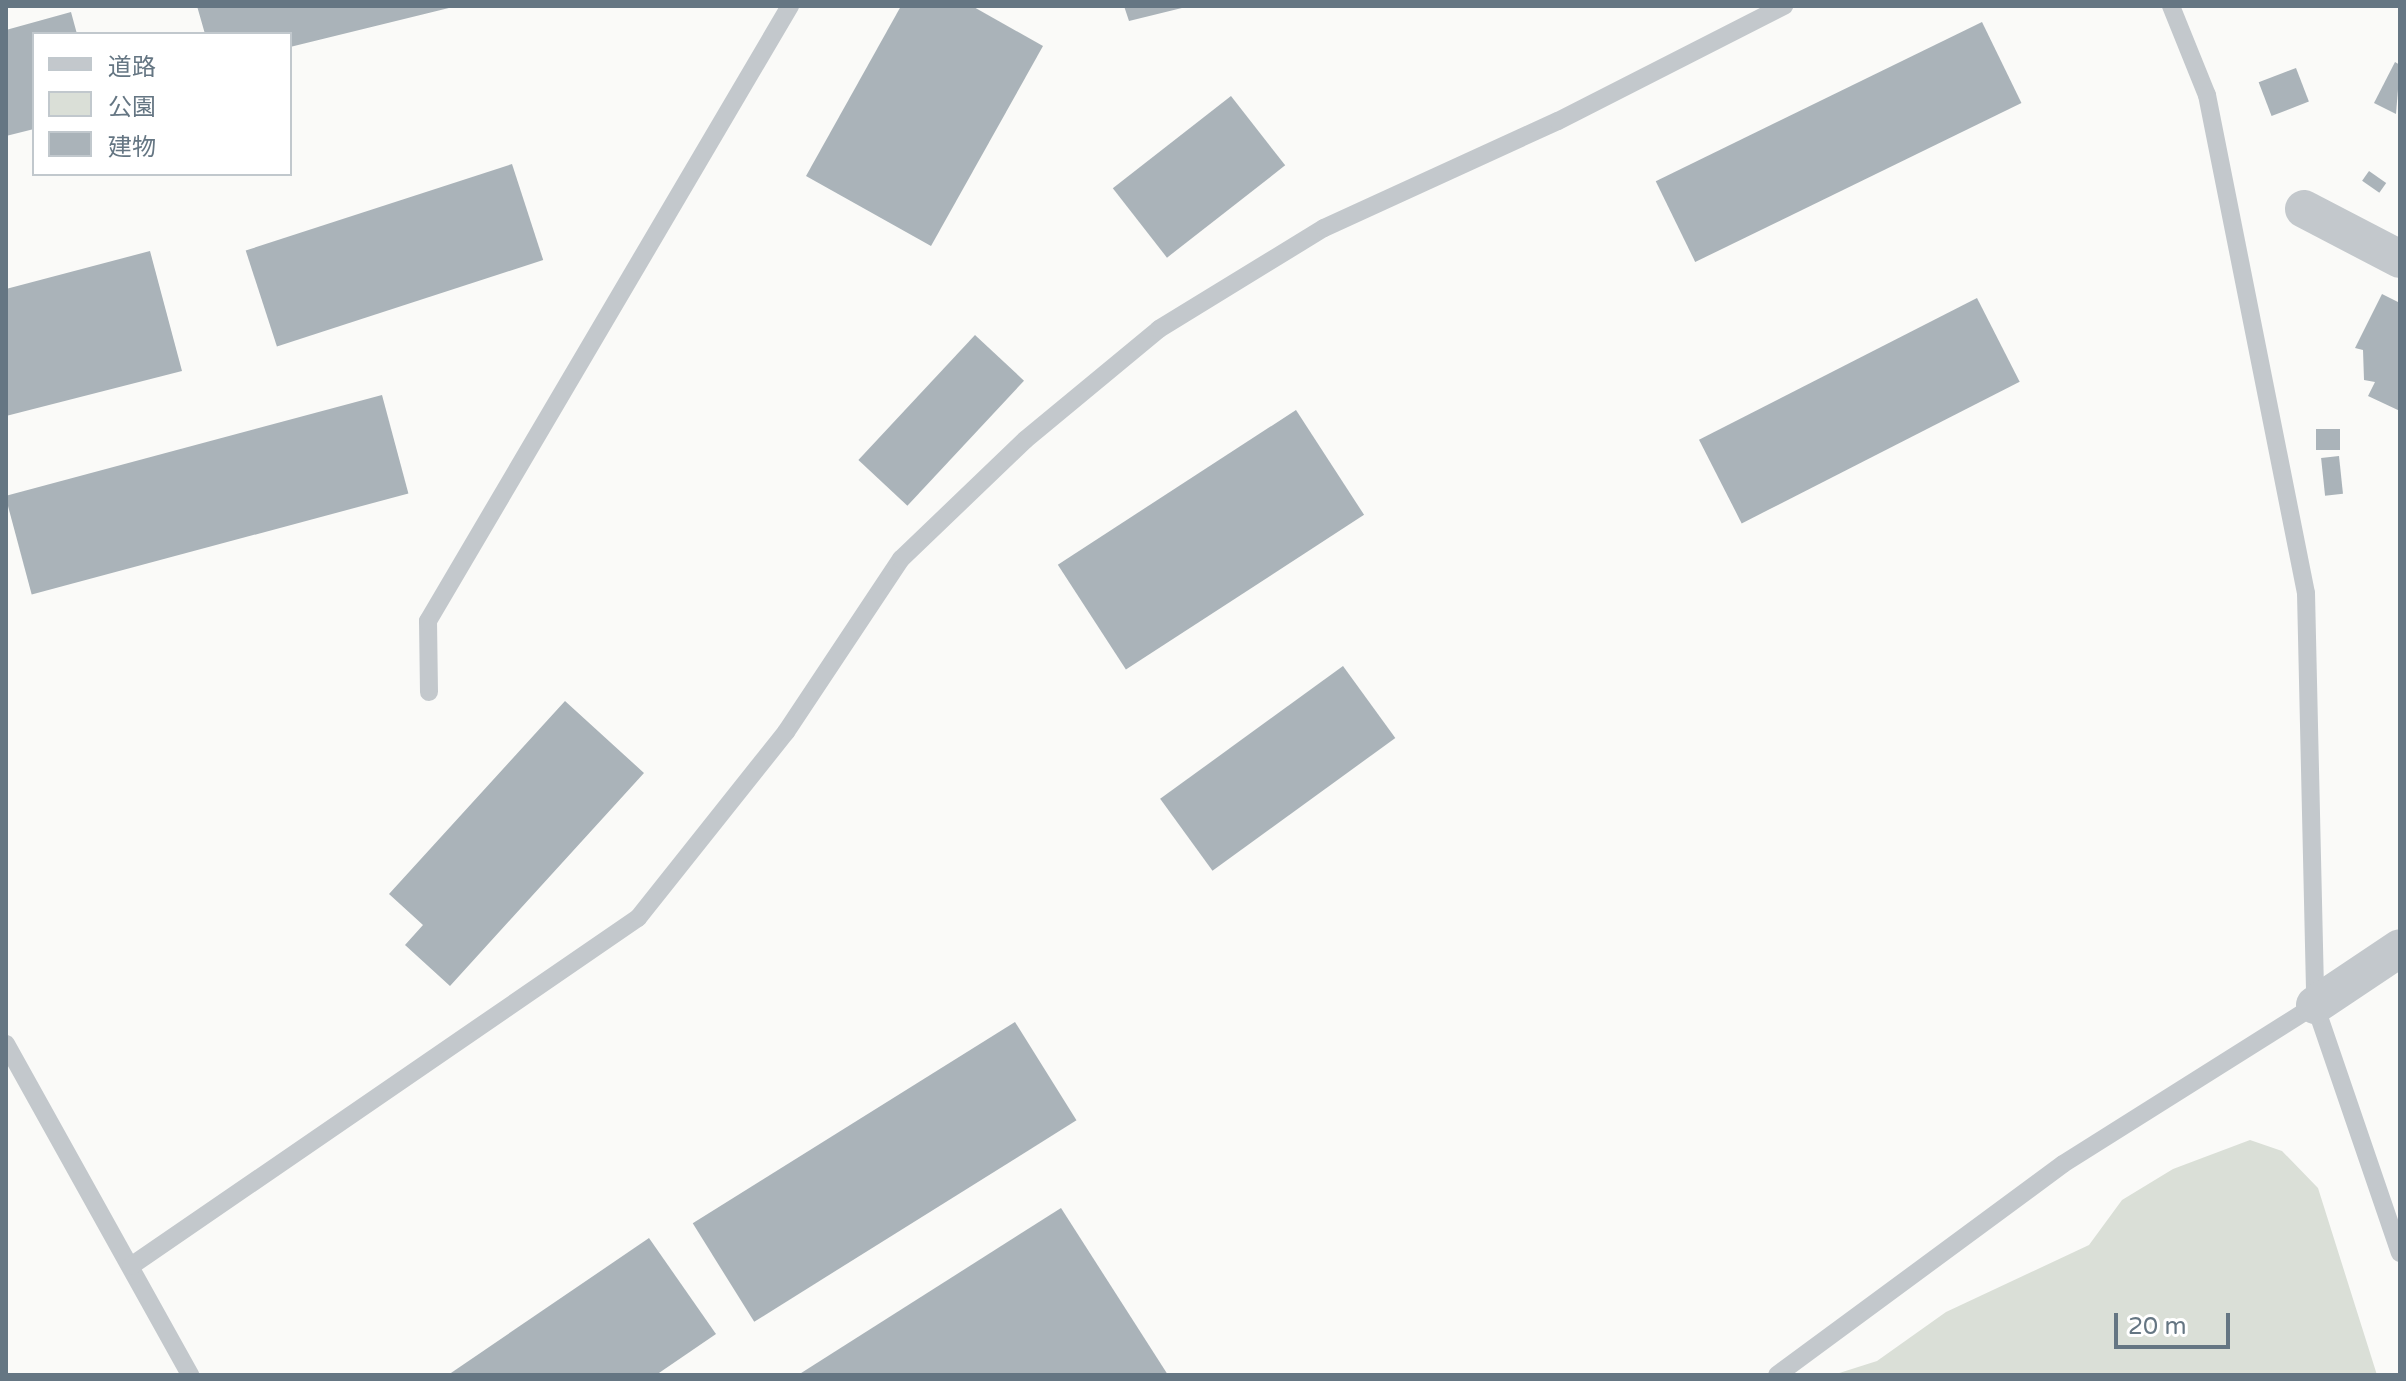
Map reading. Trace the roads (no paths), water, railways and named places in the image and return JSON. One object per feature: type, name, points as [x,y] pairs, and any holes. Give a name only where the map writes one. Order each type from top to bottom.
[{"type":"street","points":[[2304,209],[2400,259]]},
{"type":"street","points":[[2315,1005],[2400,948]]},
{"type":"lane","points":[[429,692],[428,621],[790,6]]},
{"type":"lane","points":[[131,1266],[638,918],[786,732],[901,559],[1025,440],[1159,329],[1324,228],[1558,121],[1784,6]]},
{"type":"lane","points":[[2171,6],[2207,95],[2306,593],[2315,1005],[2400,1253]]},
{"type":"lane","points":[[1777,1375],[2063,1164],[2315,1005]]},
{"type":"lane","points":[[6,1044],[190,1375]]}]
